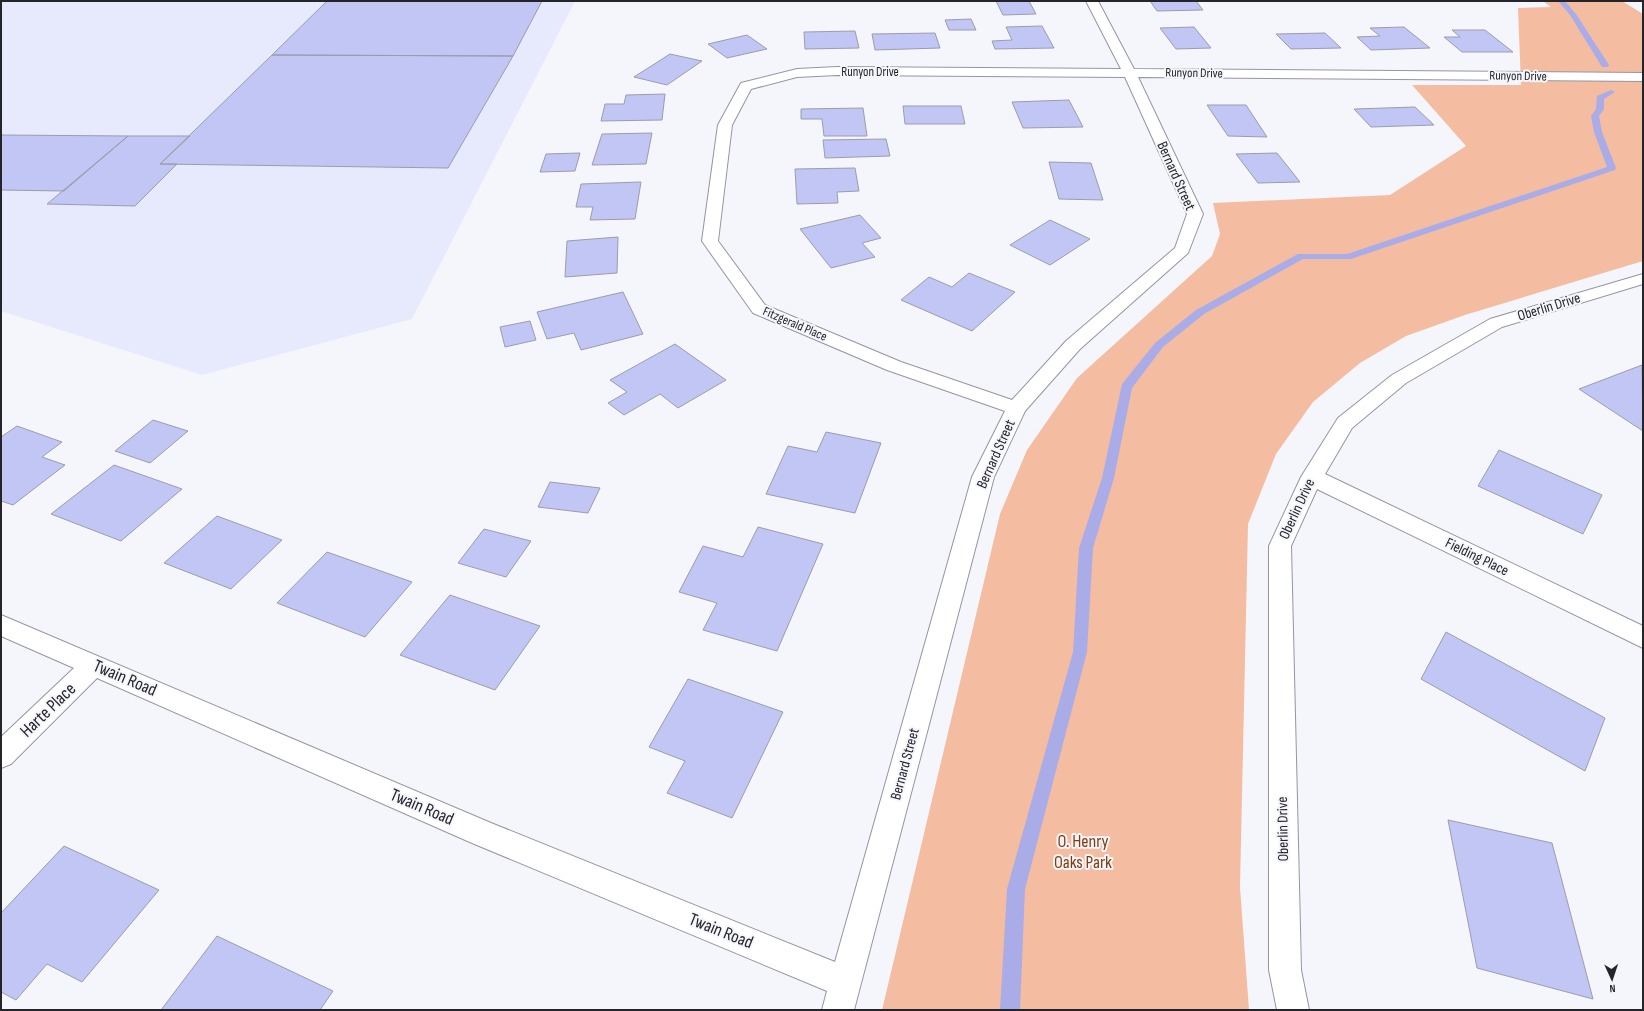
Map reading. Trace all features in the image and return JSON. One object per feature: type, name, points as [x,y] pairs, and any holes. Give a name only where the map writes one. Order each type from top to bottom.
[{"type":"street","name":"Bernard Street","points":[[838,1010],[983,477],[1016,408],[1073,345],[1182,250],[1195,214],[1129,72],[1092,1]]},
{"type":"street","name":"Runyon Drive","points":[[746,86],[797,73],[837,71],[1643,77]]},
{"type":"street","name":"Fitzgerald Place","points":[[746,86],[725,125],[710,241],[759,309],[894,366],[1016,408]]},
{"type":"street","name":"Oberlin Drive","points":[[1293,1010],[1285,970],[1280,546],[1312,477],[1345,423],[1399,379],[1496,323],[1643,279]]},
{"type":"street","name":"Fielding Place","points":[[1312,477],[1643,638]]},
{"type":"street","name":"Twain Road","points":[[1,625],[482,833],[846,982]]},
{"type":"street","name":"Harte Place","points":[[1,755],[94,665]]},
{"type":"shaded area","points":[[1,1],[575,1],[412,319],[202,375],[1,311]]},
{"type":"green space","name":"O. Henry Oaks Park","points":[[1543,1],[1622,1],[1643,14],[1643,261],[1465,315],[1406,336],[1360,363],[1313,402],[1276,454],[1248,524],[1240,887],[1249,1010],[882,1010],[1000,514],[1027,450],[1077,378],[1212,256],[1220,234],[1213,203],[1390,195],[1466,146],[1412,85],[1521,85],[1518,8],[1551,7]]},
{"type":"building","points":[[327,1],[542,1],[513,56],[272,55]]},
{"type":"building","points":[[996,1],[1029,1],[1036,14],[1003,15]]},
{"type":"building","points":[[1150,1],[1196,1],[1203,10],[1157,11]]},
{"type":"building","points":[[971,19],[976,30],[949,30],[945,20]]},
{"type":"building","points":[[1042,26],[1054,48],[995,49],[992,41],[1012,40],[1006,27]]},
{"type":"building","points":[[1194,27],[1211,48],[1176,49],[1160,28]]},
{"type":"building","points":[[1404,27],[1430,48],[1371,50],[1357,37],[1380,36],[1370,28]]},
{"type":"building","points":[[1452,30],[1485,30],[1513,52],[1462,52],[1444,37],[1460,37]]},
{"type":"building","points":[[855,31],[859,48],[805,49],[804,32]]},
{"type":"building","points":[[935,33],[940,48],[875,50],[872,34]]},
{"type":"building","points":[[1325,33],[1341,48],[1291,49],[1276,34]]},
{"type":"building","points":[[747,35],[767,49],[727,58],[708,44]]},
{"type":"building","points":[[670,54],[702,61],[667,85],[634,77]]},
{"type":"building","points":[[272,55],[513,56],[448,168],[160,164]]},
{"type":"building","points":[[665,94],[662,120],[601,121],[605,104],[624,104],[626,95]]},
{"type":"building","points":[[1069,100],[1083,127],[1023,128],[1012,102]]},
{"type":"building","points":[[1207,105],[1246,105],[1267,137],[1228,136]]},
{"type":"building","points":[[903,106],[961,106],[965,124],[905,124]]},
{"type":"building","points":[[1415,107],[1434,125],[1371,127],[1354,109]]},
{"type":"building","points":[[863,108],[867,136],[824,136],[822,119],[801,119],[801,109]]},
{"type":"building","points":[[652,133],[646,164],[592,165],[602,134]]},
{"type":"building","points":[[1,135],[128,136],[64,191],[1,190]]},
{"type":"building","points":[[128,136],[190,136],[160,164],[177,164],[135,206],[47,204]]},
{"type":"building","points":[[886,139],[890,156],[825,158],[823,140]]},
{"type":"building","points":[[580,153],[575,171],[540,172],[546,154]]},
{"type":"building","points":[[1277,153],[1300,182],[1258,183],[1236,154]]},
{"type":"building","points":[[1049,162],[1091,163],[1103,200],[1059,199]]},
{"type":"building","points":[[855,168],[859,191],[837,192],[838,203],[797,204],[795,169]]},
{"type":"building","points":[[641,182],[635,219],[590,220],[593,207],[576,207],[581,184]]},
{"type":"building","points":[[860,215],[881,238],[862,243],[875,257],[831,268],[800,229]]},
{"type":"building","points":[[1050,220],[1090,239],[1050,265],[1010,245]]},
{"type":"building","points":[[618,237],[617,273],[565,277],[567,241]]},
{"type":"building","points":[[969,273],[1015,292],[972,331],[901,300],[929,277],[952,287]]},
{"type":"building","points":[[623,292],[643,334],[581,350],[574,333],[547,339],[537,312]]},
{"type":"building","points":[[530,321],[536,340],[505,347],[500,327]]},
{"type":"building","points":[[675,344],[726,380],[678,408],[660,394],[624,415],[608,403],[627,392],[610,380]]},
{"type":"building","points":[[1642,365],[1643,431],[1579,389]]},
{"type":"building","points":[[153,420],[188,431],[150,463],[115,451]]},
{"type":"building","points":[[17,426],[62,442],[42,457],[65,465],[13,505],[1,501],[1,437]]},
{"type":"building","points":[[826,432],[881,443],[855,513],[766,494],[788,446],[817,452]]},
{"type":"building","points":[[1499,450],[1602,495],[1583,534],[1478,486]]},
{"type":"building","points":[[114,465],[182,489],[121,541],[51,514]]},
{"type":"building","points":[[550,482],[600,488],[588,513],[538,507]]},
{"type":"building","points":[[217,516],[282,540],[231,589],[164,563]]},
{"type":"building","points":[[758,527],[823,544],[777,651],[703,630],[717,603],[679,592],[703,546],[743,557]]},
{"type":"building","points":[[484,529],[531,541],[506,577],[458,563]]},
{"type":"building","points":[[327,552],[412,582],[365,637],[277,603]]},
{"type":"building","points":[[450,595],[540,626],[495,690],[400,655]]},
{"type":"building","points":[[1446,632],[1605,718],[1585,771],[1421,679]]},
{"type":"building","points":[[688,679],[783,712],[732,818],[667,793],[685,761],[649,747]]},
{"type":"building","points":[[1448,820],[1552,843],[1593,999],[1477,968]]},
{"type":"building","points":[[64,846],[159,890],[82,982],[47,964],[16,1000],[1,992],[1,913]]},
{"type":"building","points":[[217,936],[333,991],[320,1010],[161,1010]]},
{"type":"waterway","points":[[1561,1],[1573,14],[1605,65]]},
{"type":"waterway","points":[[1010,1010],[1016,889],[1080,652],[1086,548],[1108,478],[1126,387],[1159,345],[1200,312],[1301,256],[1348,257],[1612,168],[1598,132],[1595,116],[1600,109],[1600,98],[1611,92]]}]
